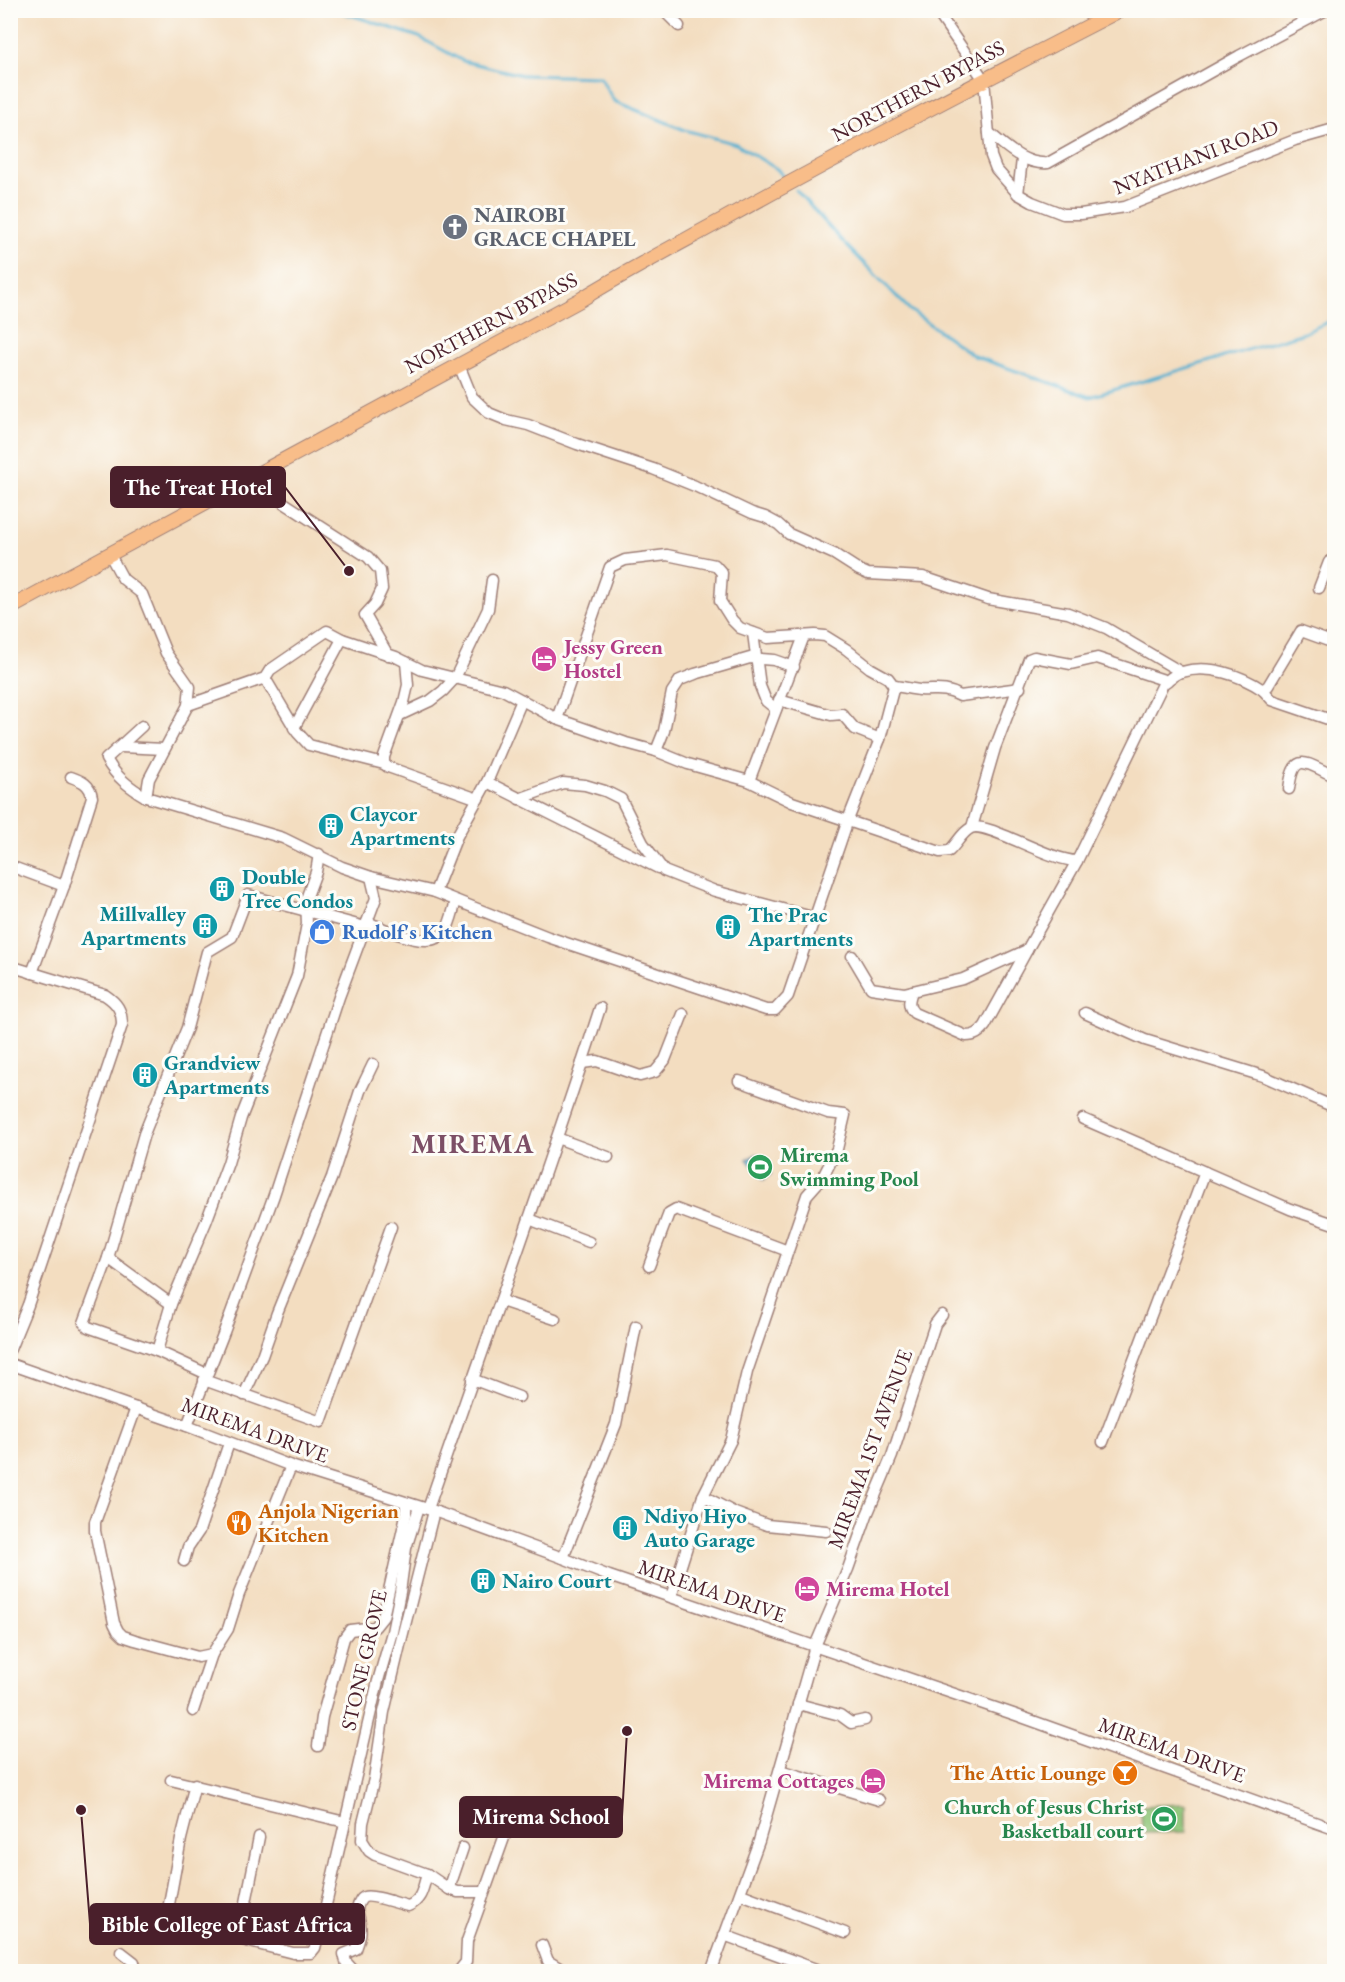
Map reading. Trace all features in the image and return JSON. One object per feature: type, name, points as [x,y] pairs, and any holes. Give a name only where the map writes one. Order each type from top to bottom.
[{"type":"main road","name":"NORTHERN BYPASS","points":[[10,608],[778,189],[1120,10]]},
{"type":"street","points":[[663,10],[679,26]]},
{"type":"street","points":[[936,10],[984,80]]},
{"type":"street","points":[[989,134],[1022,159],[1040,164],[1055,161],[1228,62],[1326,10]]},
{"type":"street","name":"NYATHANI ROAD","points":[[984,80],[991,156],[996,169],[1018,194],[1037,205],[1063,214],[1081,214],[1118,208],[1154,197],[1295,140],[1335,129]]},
{"type":"street","points":[[1018,194],[1022,159]]},
{"type":"street","points":[[459,365],[472,397],[489,413],[506,420],[528,424],[695,486],[765,517],[778,524],[789,534],[834,554],[868,574],[922,577],[988,599],[1068,613],[1106,627],[1181,672]]},
{"type":"street","points":[[257,474],[278,499],[368,557],[380,572],[382,589],[375,604],[365,615],[388,655]]},
{"type":"street","points":[[110,555],[123,579],[142,594],[166,653],[190,687],[188,705],[149,779],[146,797]]},
{"type":"street","points":[[557,719],[610,567],[625,560],[667,555],[715,565],[722,573],[720,601],[724,610],[740,628],[753,633],[768,638],[825,636],[846,649],[870,669],[888,678],[894,686],[920,690],[933,688],[960,696],[1018,688]]},
{"type":"street","points":[[1319,588],[1329,561],[1335,559]]},
{"type":"street","points":[[400,715],[430,701],[455,678],[488,609],[492,580]]},
{"type":"street","points":[[188,705],[264,678],[270,670],[327,631],[422,670],[503,690],[557,719],[656,751],[688,764],[749,781],[792,802],[940,852],[949,851],[972,827],[995,748],[1027,662],[1034,657],[1071,664],[1097,658],[1167,681]]},
{"type":"street","points":[[1263,690],[1268,686],[1301,631],[1335,643]]},
{"type":"street","points":[[753,633],[760,686],[766,701],[831,715],[842,714],[855,729],[880,739]]},
{"type":"street","points":[[749,781],[804,636]]},
{"type":"street","points":[[294,728],[342,639]]},
{"type":"street","points":[[656,751],[664,730],[672,692],[680,680],[750,658],[774,660],[794,667]]},
{"type":"street","points":[[384,764],[384,757],[400,715],[408,685],[406,662]]},
{"type":"street","points":[[912,991],[909,1001],[914,1013],[966,1036],[980,1032],[986,1026],[1077,861],[1162,684],[1181,672],[1215,671],[1251,682],[1272,700],[1335,721]]},
{"type":"street","points":[[264,678],[294,728],[309,745],[384,764],[477,799]]},
{"type":"street","points":[[142,726],[106,759],[112,770],[125,784],[146,797],[283,838],[342,867],[371,877],[435,892],[545,936],[766,1010],[776,1010],[788,996],[848,820],[880,739],[894,686]]},
{"type":"street","points":[[435,892],[458,836],[487,782],[522,700]]},
{"type":"street","points":[[121,747],[164,749]]},
{"type":"street","points":[[1288,789],[1293,768],[1304,762],[1335,776]]},
{"type":"street","points":[[33,973],[92,797],[91,790],[85,782],[70,777]]},
{"type":"street","points":[[487,782],[664,871],[715,891],[816,918]]},
{"type":"street","points":[[519,799],[563,783],[585,785],[621,799],[643,843],[664,871]]},
{"type":"street","points":[[972,827],[987,828],[1049,856],[1077,861]]},
{"type":"street","points":[[156,1351],[171,1304],[206,1222],[242,1118],[297,976],[307,924],[306,899],[316,872],[319,854]]},
{"type":"street","points":[[10,866],[64,886]]},
{"type":"street","points":[[187,1426],[278,1185],[317,1062],[376,898],[371,877]]},
{"type":"street","points":[[391,1227],[321,1422],[244,1395],[156,1351],[88,1327],[84,1323],[108,1258],[144,1134],[187,1028],[207,952],[232,937],[248,895],[306,912],[366,924],[415,939],[430,940],[438,938],[447,929],[456,901]]},
{"type":"street","points":[[852,956],[871,988],[904,993],[963,979],[1026,950]]},
{"type":"street","points":[[10,966],[105,994],[115,1001],[122,1014],[122,1025],[28,1305],[10,1348]]},
{"type":"street","points":[[484,1892],[459,1892],[449,1889],[427,1874],[369,1851],[364,1846],[361,1834],[427,1509],[501,1301],[600,1008]]},
{"type":"street","points":[[1085,1013],[1145,1040],[1263,1076],[1335,1107]]},
{"type":"street","points":[[582,1063],[597,1061],[640,1076],[656,1072],[665,1060],[683,1014]]},
{"type":"street","points":[[244,1395],[332,1177],[360,1091],[373,1064]]},
{"type":"street","points":[[671,1596],[703,1496],[731,1440],[747,1372],[807,1195],[823,1178],[837,1149],[845,1115],[828,1113],[739,1081]]},
{"type":"street","points":[[1083,1119],[1290,1209],[1335,1224]]},
{"type":"street","points":[[557,1138],[608,1156]]},
{"type":"street","points":[[1103,1442],[1205,1172]]},
{"type":"street","points":[[650,1266],[669,1213],[676,1209],[788,1251]]},
{"type":"street","points":[[529,1219],[589,1242]]},
{"type":"street","points":[[108,1258],[171,1304]]},
{"type":"street","points":[[501,1301],[555,1319]]},
{"type":"street","name":"MIREMA 1ST AVENUE","points":[[711,1971],[741,1894],[780,1770],[815,1646],[892,1456],[928,1342],[935,1324],[942,1315]]},
{"type":"street","points":[[563,1558],[616,1424],[636,1326]]},
{"type":"street","name":"MIREMA DRIVE","points":[[10,1364],[187,1426],[291,1466],[427,1509],[609,1576],[1032,1720],[1335,1828]]},
{"type":"street","points":[[472,1379],[519,1397]]},
{"type":"street","points":[[136,1408],[95,1522],[114,1623],[123,1636],[135,1640],[198,1657],[212,1654]]},
{"type":"street","points":[[184,1561],[188,1547],[202,1524],[229,1443]]},
{"type":"street","points":[[193,1711],[212,1654],[228,1629],[291,1466]]},
{"type":"street","points":[[703,1496],[735,1513],[767,1525],[826,1531]]},
{"type":"street","points":[[318,1746],[325,1707],[344,1638],[350,1630],[375,1627],[382,1620],[406,1515],[406,1503]]},
{"type":"street","name":"STONE GROVE","points":[[195,1784],[181,1839],[168,1922],[293,1953],[314,1951],[394,1622],[406,1548],[427,1509]]},
{"type":"street","points":[[798,1704],[840,1715],[851,1723],[865,1720]]},
{"type":"street","points":[[780,1770],[879,1800]]},
{"type":"street","points":[[171,1780],[345,1822]]},
{"type":"street","points":[[459,1971],[466,1962],[467,1941],[505,1835]]},
{"type":"street","points":[[239,1938],[259,1837]]},
{"type":"street","points":[[449,1889],[463,1848]]},
{"type":"street","points":[[355,1971],[346,1962],[344,1954],[356,1949],[361,1936],[363,1926],[357,1909],[361,1899],[370,1896],[408,1906],[412,1905],[420,1896],[427,1874]]},
{"type":"street","points":[[741,1894],[845,1933]]},
{"type":"street","points":[[724,1935],[824,1971]]},
{"type":"street","points":[[542,1945],[546,1966],[566,1971]]},
{"type":"street","points":[[122,1952],[135,1962],[136,1971]]},
{"type":"green space","name":"Church of Jesus Christ Basketball court","points":[[1186,1804],[1186,1832],[1142,1833],[1141,1806]]},
{"type":"water","name":"Mirema Swimming Pool","points":[[757,1154],[771,1174],[763,1180],[747,1159]]},
{"type":"waterway","points":[[335,10],[419,37],[463,61],[522,75],[600,77],[614,101],[685,130],[736,144],[777,169],[783,176]]},
{"type":"waterway","points":[[796,190],[841,240],[910,310],[974,356],[1090,397],[1304,333],[1334,319]]},
{"type":"place","name":"NAIROBI GRACE CHAPEL","points":[[455,227]]},
{"type":"place","name":"The Treat Hotel","points":[[349,571]]},
{"type":"place","name":"Jessy Green Hostel","points":[[544,659]]},
{"type":"place","name":"Claycor Apartments","points":[[331,826]]},
{"type":"place","name":"Double Tree Condos","points":[[222,889]]},
{"type":"place","name":"Millvalley Apartments","points":[[205,926]]},
{"type":"place","name":"The Prac Apartments","points":[[728,927]]},
{"type":"place","name":"Rudolf's Kitchen","points":[[322,932]]},
{"type":"place","name":"Grandview Apartments","points":[[145,1075]]},
{"type":"place","name":"Mirema Swimming Pool","points":[[760,1167]]},
{"type":"place","name":"Anjola Nigerian Kitchen","points":[[239,1523]]},
{"type":"place","name":"Ndiyo Hiyo Auto Garage","points":[[625,1528]]},
{"type":"place","name":"Nairo Court","points":[[483,1581]]},
{"type":"place","name":"Mirema Hotel","points":[[807,1589]]},
{"type":"place","name":"Mirema School","points":[[627,1731]]},
{"type":"place","name":"The Attic Lounge","points":[[1125,1773]]},
{"type":"place","name":"Mirema Cottages","points":[[873,1781]]},
{"type":"place","name":"Bible College of East Africa","points":[[81,1810]]},
{"type":"place","name":"Church of Jesus Christ Basketball court","points":[[1164,1819]]},
{"type":"district","name":"MIREMA","points":[[473,1144]]}]
